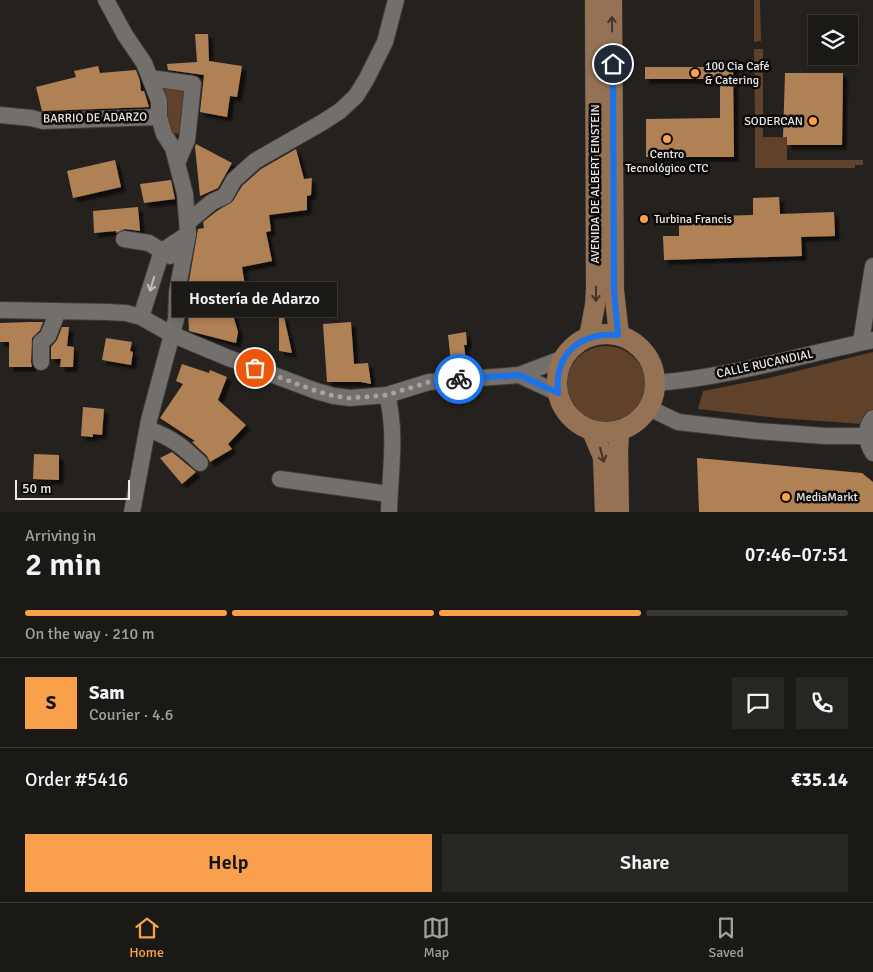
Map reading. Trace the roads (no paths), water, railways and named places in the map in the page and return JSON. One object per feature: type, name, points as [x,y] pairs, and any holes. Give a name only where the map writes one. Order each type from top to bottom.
[{"type":"main road","name":"AVENIDA DE ALBERT EINSTEIN","points":[[589,337],[596,297],[595,0]]},
{"type":"main road","name":"AVENIDA DE ALBERT EINSTEIN","points":[[612,0],[614,290],[618,335]]},
{"type":"main road","points":[[608,334],[618,335],[637,345],[645,353],[653,369],[656,383],[654,394],[648,408],[637,422],[619,432],[592,431],[577,423],[562,405],[558,393],[557,378],[564,358],[576,345],[589,337],[608,334]]},
{"type":"main road","points":[[592,431],[603,456],[605,512]]},
{"type":"main road","points":[[619,432],[619,512]]},
{"type":"street","name":"BARRIO DE ADARZO","points":[[106,0],[125,35],[144,63],[159,101],[164,134],[173,148],[185,194],[188,228],[178,292],[176,319],[148,429],[132,512]]},
{"type":"street","points":[[141,317],[162,251],[188,228],[212,202],[225,196],[234,180],[255,161],[323,122],[340,111],[356,96],[385,42],[396,0]]},
{"type":"street","points":[[150,78],[193,84],[188,140],[177,163]]},
{"type":"street","name":"BARRIO DE ADARZO","points":[[0,115],[43,121],[160,116]]},
{"type":"street","points":[[124,239],[149,243],[183,264]]},
{"type":"street","points":[[867,341],[873,266]]},
{"type":"street","points":[[0,310],[116,313],[141,317],[171,334],[316,391],[350,398],[387,395],[429,382],[519,375],[564,358]]},
{"type":"street","points":[[41,362],[41,342],[48,336],[58,311]]},
{"type":"street","name":"CALLE RUCANDIAL","points":[[656,383],[685,380],[764,366],[867,341]]},
{"type":"street","points":[[519,375],[558,393]]},
{"type":"street","points":[[387,395],[392,413],[393,436],[389,512]]},
{"type":"street","points":[[648,408],[678,422],[757,431],[826,436],[867,436]]},
{"type":"street","points":[[873,418],[867,436],[868,446],[873,453]]},
{"type":"street","points":[[148,429],[166,435],[180,443],[200,463]]},
{"type":"street","points":[[280,480],[389,494]]},
{"type":"place","name":"100 Cia Café & Catering","points":[[695,73]]},
{"type":"place","name":"SODERCAN","points":[[813,121]]},
{"type":"place","name":"Centro Tecnológico CTC","points":[[667,139]]},
{"type":"place","name":"Turbina Francis","points":[[644,219]]},
{"type":"place","name":"Hostería de Adarzo","points":[[255,368]]},
{"type":"place","name":"MediaMarkt","points":[[786,497]]}]
